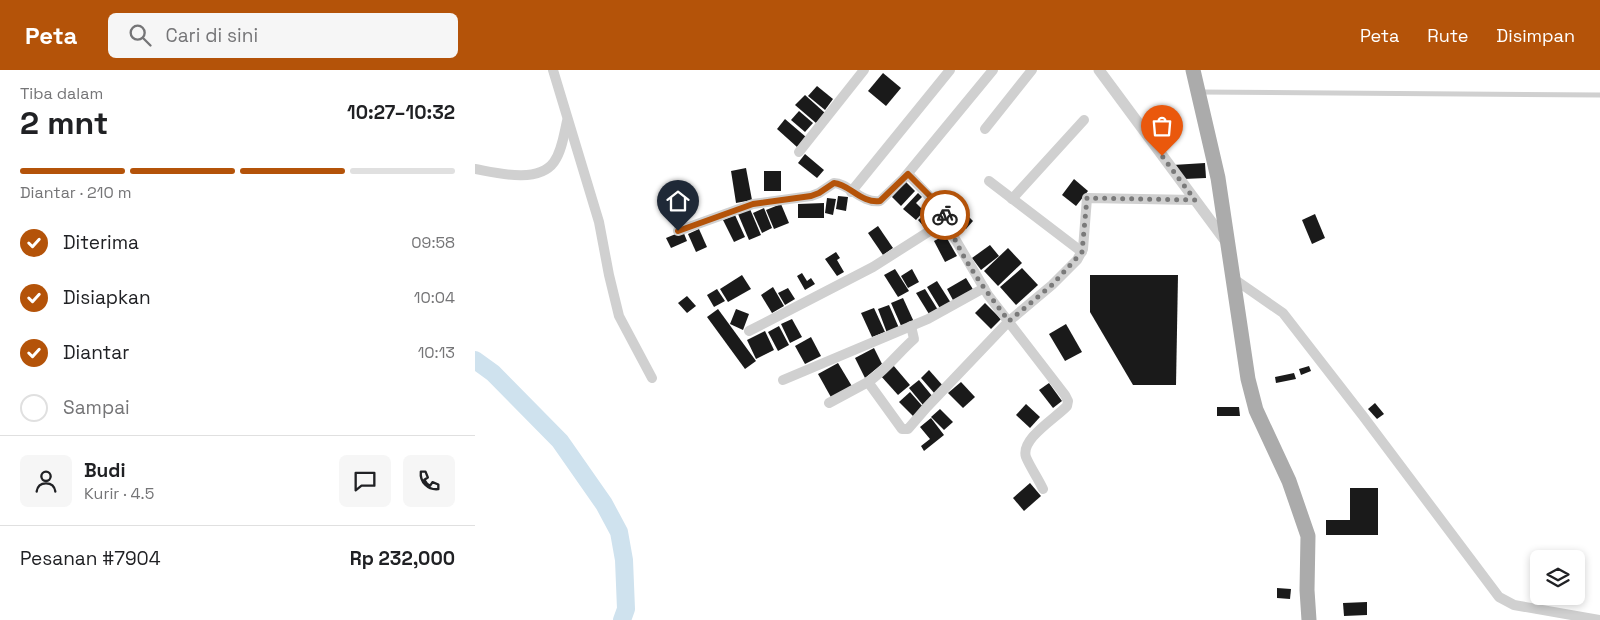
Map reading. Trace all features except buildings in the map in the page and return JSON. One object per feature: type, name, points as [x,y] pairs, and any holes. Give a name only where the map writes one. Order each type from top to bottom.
[{"type":"main road","points":[[1193,70],[1218,178],[1248,379],[1256,410],[1289,481],[1308,536],[1307,590],[1309,620]]},
{"type":"street","points":[[553,70],[599,222],[619,316],[652,378]]},
{"type":"street","points":[[799,152],[864,70]]},
{"type":"street","points":[[851,192],[949,70]]},
{"type":"street","points":[[678,231],[753,204],[811,196],[819,193],[832,183],[841,184],[851,192],[872,202],[880,201],[908,174],[993,70]]},
{"type":"street","points":[[985,129],[1032,70]]},
{"type":"street","points":[[1099,70],[1229,246]]},
{"type":"street","points":[[475,169],[517,176],[533,174],[546,169],[556,160],[563,141],[567,117]]},
{"type":"street","points":[[1012,199],[1084,120]]},
{"type":"street","points":[[908,174],[945,213],[951,232],[984,288],[1065,394],[1068,402],[1067,406],[1031,438],[1026,447],[1026,456],[1043,488]]},
{"type":"street","points":[[989,181],[1082,252]]},
{"type":"street","points":[[868,382],[902,429],[906,430],[1009,321],[1052,285],[1082,252],[1087,198],[1195,200]]},
{"type":"street","points":[[749,331],[873,267],[947,220]]},
{"type":"street","points":[[1234,279],[1283,313],[1499,597],[1514,605],[1600,620]]},
{"type":"street","points":[[783,380],[928,319],[984,288]]},
{"type":"street","points":[[829,403],[877,376],[914,339],[911,326]]},
{"type":"lane","points":[[1199,92],[1600,95]]},
{"type":"waterway","points":[[475,360],[493,373],[560,441],[604,504],[619,532],[624,560],[626,609],[622,620]]},
{"type":"way so far","points":[[945,215],[951,232],[988,295],[1009,321],[1052,285],[1077,260],[1082,252],[1085,238],[1085,201],[1087,198],[1195,200],[1162,156]]},
{"type":"route","points":[[678,231],[753,204],[811,196],[819,193],[832,183],[841,184],[851,192],[876,202],[880,201],[908,174],[936,202],[945,215]]}]
